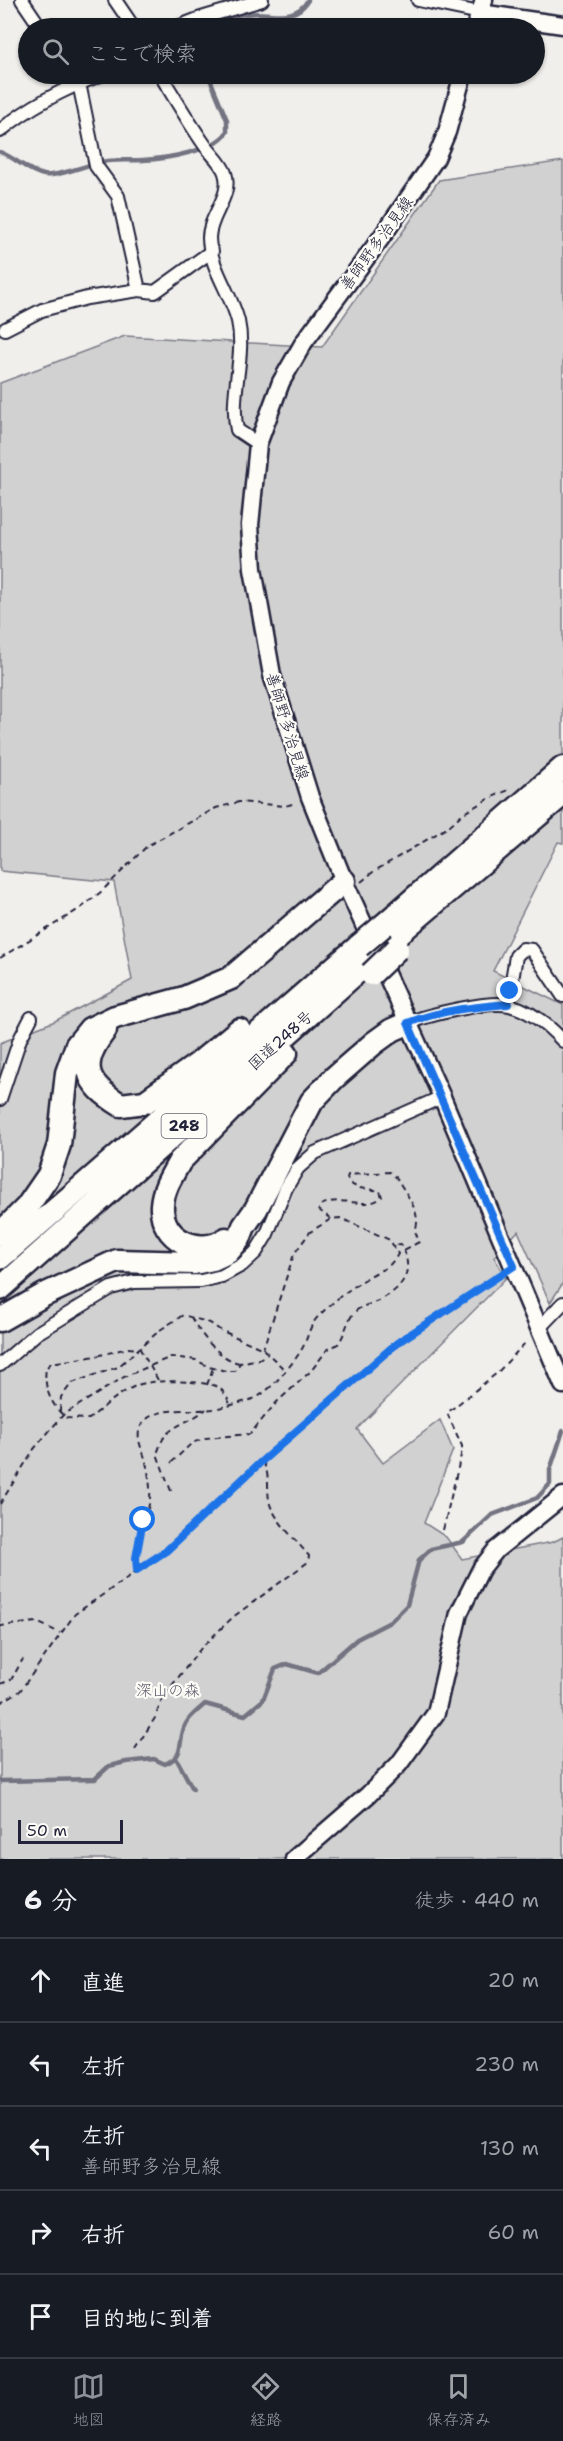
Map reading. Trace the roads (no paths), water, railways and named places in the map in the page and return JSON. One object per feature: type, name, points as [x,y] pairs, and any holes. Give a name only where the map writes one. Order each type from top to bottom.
[{"type":"highway","name":"国道248号","points":[[391,938],[563,768]]},
{"type":"highway","name":"国道248号","points":[[0,1258],[362,959],[498,850],[563,794]]},
{"type":"highway","points":[[0,1234],[27,1207],[49,1175],[59,1145],[67,1073],[77,1045],[90,1029],[115,1017],[184,998],[231,978],[352,881]]},
{"type":"highway","points":[[244,1226],[219,1243],[205,1247],[189,1245],[173,1237],[164,1222],[162,1206],[167,1182],[180,1161],[292,1047],[362,959],[391,938]]},
{"type":"highway","name":"国道248号","points":[[0,1289],[362,959]]},
{"type":"highway","points":[[115,1017],[92,1047],[88,1063],[90,1076],[105,1096],[121,1106],[145,1102],[198,1064],[310,971],[362,959]]},
{"type":"highway","points":[[0,1320],[44,1294],[117,1261],[194,1263],[213,1259],[228,1252],[239,1239],[244,1226],[256,1209],[312,1101],[335,1077],[374,1043],[392,1030],[408,1023]]},
{"type":"main road","points":[[480,14],[508,18]]},
{"type":"main road","points":[[545,23],[563,26]]},
{"type":"main road","name":"善師野多治見線","points":[[460,84],[447,132],[436,159],[304,342],[281,382],[258,444],[250,525],[253,569],[272,675],[310,797],[352,881],[408,1023],[442,1097],[563,1385]]},
{"type":"main road","points":[[294,1859],[368,1796],[399,1764],[436,1713],[459,1613],[481,1569],[503,1544],[563,1496]]},
{"type":"street","points":[[22,0],[34,18]]},
{"type":"street","points":[[115,0],[127,18]]},
{"type":"street","points":[[199,18],[233,4],[262,0]]},
{"type":"street","points":[[418,0],[480,14]]},
{"type":"street","points":[[0,131],[20,114],[66,84]]},
{"type":"street","points":[[76,84],[96,166],[118,196],[140,290]]},
{"type":"street","points":[[166,84],[225,172],[227,190],[213,218],[209,239],[238,321],[239,342],[234,416],[237,430],[258,444]]},
{"type":"street","points":[[5,329],[42,310],[87,298],[140,290],[155,292],[212,251]]},
{"type":"street","points":[[508,1004],[516,956],[523,949],[532,950],[563,996]]},
{"type":"street","points":[[408,1023],[425,1016],[449,1011],[508,1004],[530,1014],[552,1029],[563,1041]]},
{"type":"street","points":[[0,1099],[20,1039],[31,1018]]},
{"type":"street","points":[[0,1365],[37,1333],[111,1288],[134,1281],[201,1281],[222,1276],[242,1265],[256,1252],[267,1234],[286,1188],[298,1168],[315,1153],[442,1097]]},
{"type":"street","points":[[539,1328],[563,1303]]},
{"type":"waterway","points":[[232,18],[255,13],[288,14],[296,12],[308,0]]},
{"type":"waterway","points":[[0,152],[44,175],[64,173],[101,162],[164,158],[189,153],[212,144],[227,132],[227,120],[212,84]]},
{"type":"waterway","points":[[0,1781],[95,1779],[109,1766],[126,1762],[154,1759],[165,1764],[178,1754],[186,1723],[205,1704],[245,1715],[263,1700],[275,1669],[287,1664],[318,1673],[357,1639],[390,1622],[407,1605],[419,1560],[431,1549],[463,1542],[492,1515],[537,1498],[550,1484],[550,1470],[563,1431]]},
{"type":"waterway","points":[[176,1758],[193,1789]]},
{"type":"park label","name":"深山の森","points":[[168,1690]]}]
